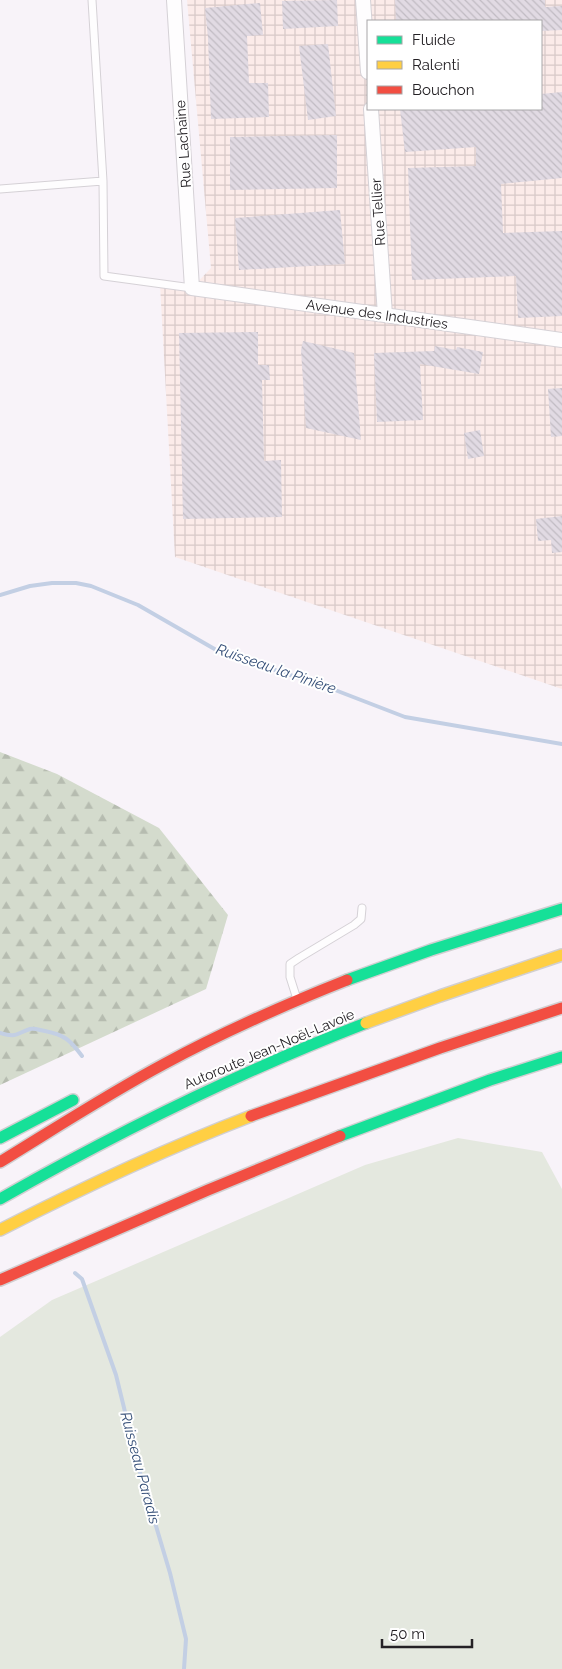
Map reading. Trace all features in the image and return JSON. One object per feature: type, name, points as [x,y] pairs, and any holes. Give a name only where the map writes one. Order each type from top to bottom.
[{"type":"highway","points":[[0,1162],[143,1076],[219,1036],[376,969],[460,940],[562,909]]},
{"type":"highway","name":"Autoroute Jean-Noël-Lavoie","points":[[0,1199],[145,1120],[268,1064],[412,1006],[562,955]]},
{"type":"highway","points":[[0,1230],[127,1168],[247,1117],[440,1048],[562,1008]]},
{"type":"highway","points":[[100,1088],[195,1044],[219,1036]]},
{"type":"highway","points":[[0,1280],[266,1166],[366,1126],[474,1086],[562,1057]]},
{"type":"highway","points":[[0,1138],[83,1095]]},
{"type":"highway","points":[[0,1288],[37,1264]]},
{"type":"street","name":"Rue Lachaine","points":[[174,0],[192,288]]},
{"type":"street","points":[[363,0],[367,58]]},
{"type":"street","name":"Rue Tellier","points":[[371,110],[385,315]]},
{"type":"street","name":"Avenue des Industries","points":[[192,288],[562,340]]},
{"type":"lane","points":[[92,0],[103,181],[104,276],[192,288]]},
{"type":"lane","points":[[0,189],[103,181]]},
{"type":"lane","points":[[298,1001],[290,977],[290,964],[354,925],[362,915],[362,908]]},
{"type":"shaded area","points":[[187,0],[562,0],[562,689],[175,557],[160,284],[192,288],[211,268]]},
{"type":"shaded area","points":[[458,1138],[542,1152],[562,1189],[562,1669],[0,1669],[0,1337],[52,1300],[365,1165]]},
{"type":"green space","points":[[0,752],[57,774],[159,828],[228,915],[206,989],[0,1085]]},
{"type":"building","points":[[337,0],[338,26],[283,29],[282,1]]},
{"type":"building","points":[[395,0],[545,0],[545,7],[562,6],[562,30],[542,31],[542,20],[396,20]]},
{"type":"building","points":[[260,3],[263,35],[247,36],[249,83],[268,83],[269,117],[211,119],[205,8]]},
{"type":"building","points":[[328,44],[336,116],[308,120],[299,46]]},
{"type":"building","points":[[562,92],[562,178],[501,184],[503,233],[562,231],[562,316],[518,318],[516,276],[412,280],[408,168],[476,166],[476,147],[405,152],[400,110],[542,110],[542,94]]},
{"type":"building","points":[[337,135],[337,188],[230,190],[230,137]]},
{"type":"building","points":[[340,210],[345,264],[239,270],[235,218]]},
{"type":"building","points":[[258,332],[258,365],[269,365],[270,380],[262,380],[264,461],[281,460],[282,517],[183,519],[179,333]]},
{"type":"building","points":[[303,341],[354,353],[361,440],[306,428],[301,350]]},
{"type":"building","points":[[435,346],[456,350],[457,347],[483,352],[479,374],[420,364],[423,420],[377,422],[374,353],[434,351]]},
{"type":"building","points":[[562,388],[562,436],[551,437],[548,389]]},
{"type":"building","points":[[480,430],[484,456],[468,459],[464,433]]},
{"type":"building","points":[[562,516],[562,552],[552,553],[551,540],[538,541],[536,519]]},
{"type":"waterway","name":"Ruisseau la Pinière","points":[[0,595],[30,586],[52,583],[76,583],[91,586],[138,605],[218,651],[335,690],[405,717],[562,744]]},
{"type":"waterway","name":"Ruisseau Paradis","points":[[0,1033],[16,1035],[32,1029],[52,1033],[66,1039],[82,1056]]},
{"type":"waterway","name":"Ruisseau Paradis","points":[[75,1273],[82,1279],[116,1375],[139,1469],[170,1573],[186,1639],[184,1669]]},
{"type":"traffic: fast","points":[[347,980],[431,950],[562,909]]},
{"type":"traffic: fast","points":[[0,1199],[89,1150],[180,1104],[272,1062],[366,1023]]},
{"type":"traffic: fast","points":[[340,1136],[490,1080],[562,1057]]},
{"type":"traffic: fast","points":[[0,1138],[73,1100]]},
{"type":"traffic: slow","points":[[366,1023],[562,955]]},
{"type":"traffic: slow","points":[[0,1230],[124,1170],[251,1116]]},
{"type":"traffic: jam","points":[[0,1162],[122,1087],[186,1052],[254,1019],[347,980]]},
{"type":"traffic: jam","points":[[251,1116],[440,1048],[562,1008]]},
{"type":"traffic: jam","points":[[0,1280],[208,1190],[340,1136]]}]
